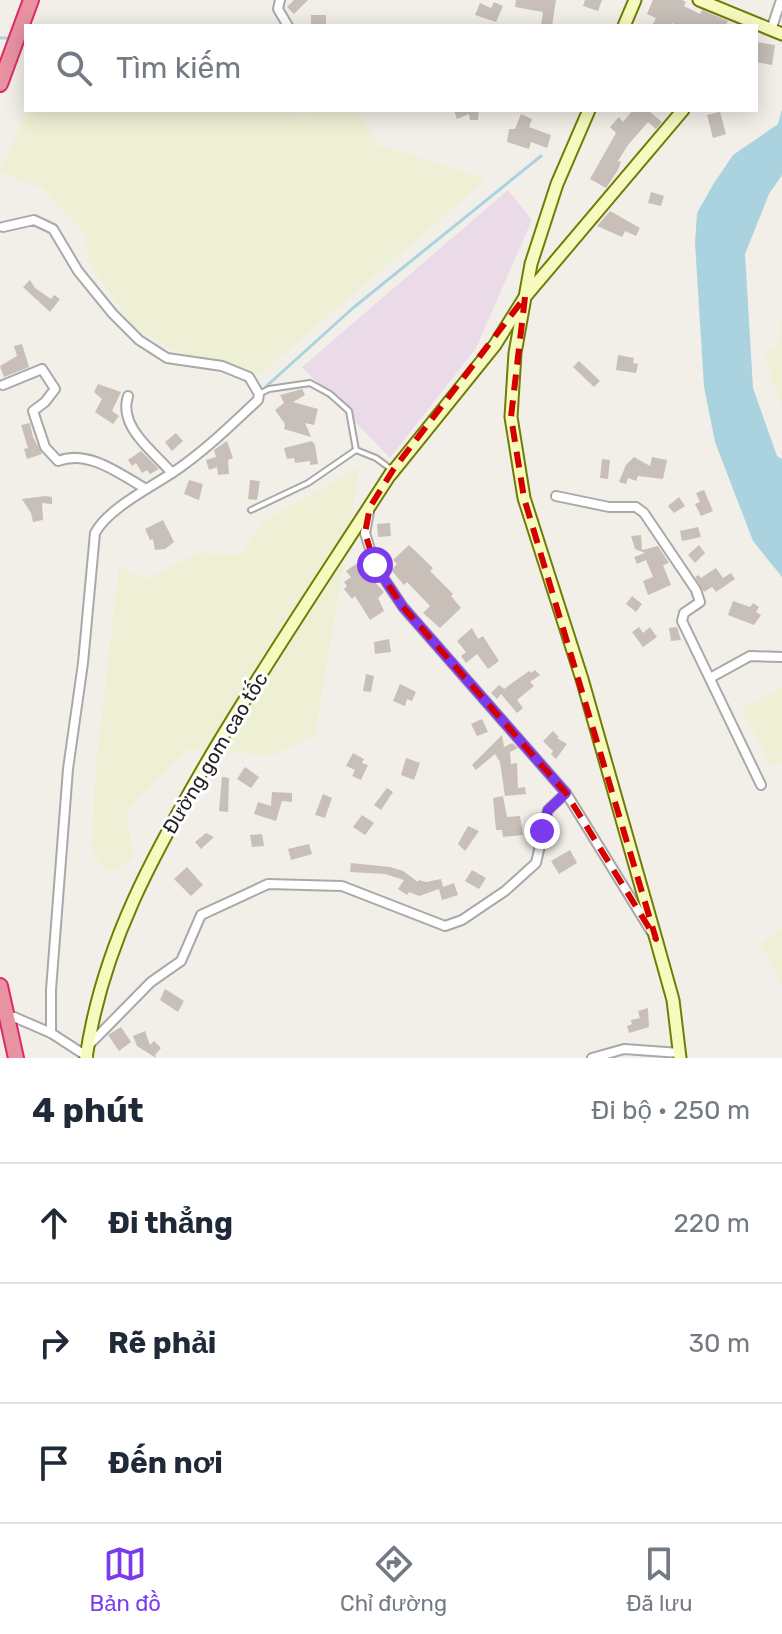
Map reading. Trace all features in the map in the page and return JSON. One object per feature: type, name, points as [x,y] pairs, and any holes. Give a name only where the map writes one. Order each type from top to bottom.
[{"type":"highway","points":[[0,84],[31,0]]},
{"type":"highway","points":[[1,988],[16,1058]]},
{"type":"main road","points":[[625,24],[635,0]]},
{"type":"main road","points":[[699,0],[753,24]]},
{"type":"main road","points":[[588,112],[557,184],[531,264],[515,353],[511,417],[524,498],[582,679],[656,939],[673,1000],[680,1056]]},
{"type":"main road","points":[[370,507],[393,470],[487,355],[525,297],[681,112]]},
{"type":"main road","name":"Đường gom cao tốc","points":[[87,1054],[97,999],[127,909],[239,708],[393,470]]},
{"type":"street","points":[[280,0],[278,9],[287,24]]},
{"type":"street","points":[[777,32],[781,0]]},
{"type":"street","points":[[3,227],[34,220],[53,229],[78,271],[139,340],[167,358],[222,366],[249,377],[259,394],[258,400],[221,435],[103,522],[95,533],[83,663],[68,769],[51,990],[51,1033]]},
{"type":"street","points":[[3,385],[42,369],[55,389],[33,411],[45,447],[58,461],[71,456],[89,459],[146,489]]},
{"type":"street","points":[[128,396],[124,408],[133,431],[172,473]]},
{"type":"street","points":[[556,496],[609,507],[636,507],[644,513],[696,590],[700,602],[681,617],[761,785]]},
{"type":"street","points":[[370,507],[365,533],[375,565],[403,607],[566,793],[656,939]]},
{"type":"street","points":[[710,678],[750,656],[782,657]]},
{"type":"street","points":[[14,1017],[51,1033],[87,1054],[151,982],[181,961],[201,915],[268,884],[342,886],[445,926],[462,920],[505,891],[536,863],[548,810],[566,793]]},
{"type":"street","points":[[592,1058],[624,1049],[680,1056]]},
{"type":"lane","points":[[259,394],[269,389],[310,383],[330,394],[349,411],[356,450]]},
{"type":"lane","points":[[356,450],[376,458],[393,470]]},
{"type":"lane","points":[[251,510],[308,483],[356,450]]},
{"type":"highlighted area","points":[[525,297],[511,417],[524,498],[656,939],[566,793],[403,607],[375,565],[365,533],[370,507],[393,470]]},
{"type":"shaded area","points":[[508,190],[532,220],[476,348],[390,458],[302,367]]},
{"type":"green space","points":[[26,112],[287,112],[305,115],[312,112],[358,112],[378,145],[487,179],[257,377],[176,351],[134,328],[88,261],[86,236],[42,188],[0,172]]},
{"type":"green space","points":[[782,314],[782,408],[764,354],[780,346]]},
{"type":"green space","points":[[360,466],[315,736],[273,755],[186,750],[127,810],[133,860],[107,872],[92,851],[95,773],[119,567],[146,579],[199,553],[241,555],[263,522]]},
{"type":"green space","points":[[782,687],[782,761],[772,767],[741,709]]},
{"type":"green space","points":[[782,928],[782,984],[761,943]]},
{"type":"water","points":[[782,109],[782,175],[769,194],[745,254],[753,388],[777,456],[782,459],[782,577],[753,541],[715,442],[704,387],[695,243],[697,213],[714,183],[733,155],[778,124]]},
{"type":"building","points":[[294,0],[308,0],[294,14],[287,7]]},
{"type":"building","points":[[516,0],[556,0],[552,24],[541,24],[543,12],[515,7]]},
{"type":"building","points":[[585,0],[602,0],[598,11],[583,6]]},
{"type":"building","points":[[653,0],[682,0],[686,2],[684,6],[700,14],[702,10],[728,21],[726,24],[653,24],[656,18],[647,14]]},
{"type":"building","points":[[494,2],[503,6],[496,22],[475,15],[480,3],[491,8]]},
{"type":"building","points":[[311,15],[326,15],[326,24],[311,24]]},
{"type":"building","points":[[758,42],[775,45],[772,65],[758,62]]},
{"type":"building","points":[[455,112],[479,112],[478,120],[470,120],[469,114],[457,119]]},
{"type":"building","points":[[631,112],[650,112],[662,122],[656,129],[648,122],[628,145],[618,161],[621,162],[618,170],[606,188],[590,179],[616,133],[610,127],[619,117],[623,122]]},
{"type":"building","points":[[720,112],[726,134],[713,138],[707,115]]},
{"type":"building","points":[[521,114],[532,119],[529,127],[551,135],[547,148],[531,142],[529,149],[507,142],[509,129],[515,129]]},
{"type":"building","points":[[651,192],[664,196],[661,206],[648,203]]},
{"type":"building","points":[[610,211],[640,228],[636,236],[625,231],[622,237],[597,226]]},
{"type":"building","points":[[30,280],[35,288],[51,299],[54,295],[60,299],[50,312],[23,287]]},
{"type":"building","points":[[22,344],[29,367],[4,377],[0,366],[17,356],[14,346]]},
{"type":"building","points":[[618,355],[634,358],[633,363],[638,364],[636,373],[616,370]]},
{"type":"building","points":[[579,361],[600,381],[594,387],[573,367]]},
{"type":"building","points":[[98,384],[121,392],[112,411],[119,416],[113,424],[95,412],[102,399],[94,392]]},
{"type":"building","points":[[302,389],[305,395],[293,402],[318,409],[314,425],[305,423],[311,437],[284,429],[285,424],[275,410],[284,403],[280,395]]},
{"type":"building","points":[[30,423],[42,454],[27,459],[24,449],[28,448],[21,425]]},
{"type":"building","points":[[176,433],[183,441],[172,451],[165,442]]},
{"type":"building","points":[[227,441],[233,458],[228,460],[229,474],[218,475],[217,467],[209,470],[206,460],[216,457],[214,450]]},
{"type":"building","points":[[312,441],[318,464],[310,465],[310,461],[295,463],[294,458],[287,459],[284,448]]},
{"type":"building","points":[[141,451],[159,469],[150,474],[147,470],[142,473],[136,463],[132,466],[128,460]]},
{"type":"building","points":[[634,457],[650,466],[652,457],[667,460],[663,479],[638,476],[636,481],[628,478],[626,484],[619,482],[626,465]]},
{"type":"building","points":[[602,459],[610,460],[608,479],[600,478]]},
{"type":"building","points":[[189,480],[203,484],[199,500],[184,494]]},
{"type":"building","points":[[250,480],[260,481],[257,500],[248,499]]},
{"type":"building","points":[[704,490],[713,511],[701,516],[695,504],[700,502],[696,493]]},
{"type":"building","points":[[52,497],[52,504],[42,503],[43,520],[33,522],[22,499]]},
{"type":"building","points":[[679,497],[685,506],[674,513],[668,506]]},
{"type":"building","points":[[163,520],[174,542],[165,549],[155,550],[153,539],[150,540],[145,529]]},
{"type":"building","points":[[390,523],[391,536],[378,537],[377,524]]},
{"type":"building","points":[[698,527],[701,537],[682,541],[680,531]]},
{"type":"building","points":[[641,535],[642,550],[658,546],[669,563],[663,565],[671,585],[648,595],[643,581],[653,577],[646,560],[637,564],[634,557],[645,553],[635,549],[631,536]]},
{"type":"building","points":[[409,545],[433,568],[430,571],[453,594],[451,596],[461,608],[440,628],[423,613],[430,606],[391,570],[397,564],[393,560]]},
{"type":"building","points":[[699,545],[705,553],[695,563],[688,555]]},
{"type":"building","points":[[359,562],[366,571],[369,569],[372,579],[384,592],[378,598],[384,611],[370,620],[355,596],[352,599],[344,589],[347,586],[344,582],[351,577],[346,571]]},
{"type":"building","points":[[716,568],[723,578],[731,573],[735,579],[716,592],[712,587],[704,592],[695,577],[699,575],[701,578]]},
{"type":"building","points":[[632,596],[642,604],[636,612],[626,604]]},
{"type":"building","points":[[733,601],[750,607],[753,603],[759,607],[756,612],[761,615],[754,625],[728,615]]},
{"type":"building","points":[[639,627],[643,633],[650,627],[657,637],[643,647],[632,632]]},
{"type":"building","points":[[677,627],[681,640],[671,641],[669,628]]},
{"type":"building","points":[[472,628],[478,639],[483,636],[499,661],[488,669],[477,654],[466,663],[461,656],[466,652],[457,641]]},
{"type":"building","points":[[389,639],[391,652],[375,654],[374,642]]},
{"type":"building","points":[[535,670],[540,675],[530,682],[534,686],[517,700],[523,708],[517,713],[501,694],[497,699],[491,693],[499,685],[504,689]]},
{"type":"building","points":[[366,674],[374,676],[371,692],[363,691]]},
{"type":"building","points":[[400,684],[416,692],[412,701],[407,699],[405,706],[393,701]]},
{"type":"building","points":[[482,719],[488,732],[477,736],[471,724]]},
{"type":"building","points":[[553,731],[557,738],[567,744],[556,759],[543,741]]},
{"type":"building","points":[[502,735],[504,747],[512,743],[518,748],[510,752],[511,764],[517,763],[518,788],[525,787],[526,794],[505,796],[500,762],[495,754],[476,770],[472,765]]},
{"type":"building","points":[[353,753],[368,765],[361,780],[352,776],[355,770],[346,766]]},
{"type":"building","points":[[406,758],[420,763],[414,780],[401,775]]},
{"type":"building","points":[[245,767],[259,777],[251,788],[237,779]]},
{"type":"building","points":[[222,777],[229,778],[228,812],[219,811]]},
{"type":"building","points":[[387,788],[393,792],[381,810],[374,805]]},
{"type":"building","points":[[272,792],[292,793],[292,802],[282,801],[276,821],[254,814],[258,802],[271,806]]},
{"type":"building","points":[[323,794],[332,798],[325,818],[315,815]]},
{"type":"building","points":[[503,796],[507,817],[520,816],[523,835],[503,837],[502,830],[496,830],[493,798]]},
{"type":"building","points":[[362,815],[374,823],[365,835],[353,827]]},
{"type":"building","points":[[468,826],[479,831],[465,851],[458,844]]},
{"type":"building","points":[[206,833],[214,837],[201,849],[195,842]]},
{"type":"building","points":[[262,834],[264,846],[252,847],[250,835]]},
{"type":"building","points":[[309,844],[312,854],[291,860],[288,849]]},
{"type":"building","points":[[570,850],[577,863],[559,874],[551,861]]},
{"type":"building","points":[[351,863],[390,867],[403,871],[418,882],[441,879],[443,887],[454,883],[458,895],[442,900],[439,889],[419,896],[409,892],[407,895],[398,889],[404,880],[385,874],[350,872]]},
{"type":"building","points":[[187,867],[203,885],[191,896],[174,879]]},
{"type":"building","points":[[472,870],[486,878],[479,889],[465,881]]},
{"type":"building","points":[[165,989],[184,1001],[178,1012],[160,1000]]},
{"type":"building","points":[[648,1008],[649,1027],[629,1033],[627,1026],[632,1024],[631,1020],[640,1018],[638,1011]]},
{"type":"building","points":[[121,1027],[131,1042],[119,1051],[108,1035]]},
{"type":"building","points":[[145,1031],[150,1045],[154,1041],[161,1048],[156,1058],[137,1046],[133,1036]]},
{"type":"waterway","points":[[0,38],[12,38]]},
{"type":"waterway","points":[[260,392],[353,308],[541,156]]},
{"type":"route","points":[[375,565],[403,607],[566,793],[548,810],[542,831]]}]
